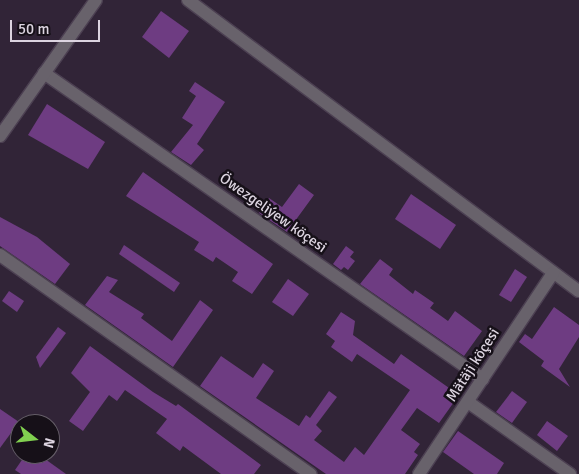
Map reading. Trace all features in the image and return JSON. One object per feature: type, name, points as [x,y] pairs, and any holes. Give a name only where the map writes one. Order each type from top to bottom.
[{"type":"street","points":[[0,136],[96,0]]},
{"type":"street","points":[[188,0],[579,291]]},
{"type":"street","name":"Öwezgeliýew köçesi","points":[[44,73],[483,380]]},
{"type":"street","points":[[0,255],[310,474]]},
{"type":"street","name":"Mätäji köçesi","points":[[419,474],[553,273]]},
{"type":"street","points":[[468,402],[570,474]]},
{"type":"building","points":[[161,11],[189,31],[169,58],[142,37]]},
{"type":"building","points":[[195,82],[225,102],[197,144],[204,150],[191,165],[171,152],[193,125],[182,118],[196,96],[189,91]]},
{"type":"building","points":[[47,104],[105,142],[88,169],[28,135]]},
{"type":"building","points":[[143,172],[273,264],[252,294],[232,281],[238,272],[216,257],[213,262],[194,250],[199,242],[126,196]]},
{"type":"building","points":[[299,184],[314,195],[287,232],[259,213],[269,198],[282,207]]},
{"type":"building","points":[[411,194],[456,225],[440,249],[395,219]]},
{"type":"building","points":[[0,217],[37,237],[70,264],[55,284],[0,246]]},
{"type":"building","points":[[124,245],[180,283],[174,292],[119,254]]},
{"type":"building","points":[[346,246],[354,252],[350,257],[355,261],[348,270],[344,267],[341,270],[333,264]]},
{"type":"building","points":[[380,259],[393,269],[389,275],[413,294],[415,290],[434,303],[430,308],[448,321],[455,311],[482,331],[464,356],[360,284]]},
{"type":"building","points":[[515,269],[527,277],[511,302],[499,295]]},
{"type":"building","points":[[107,276],[118,280],[109,292],[144,314],[141,318],[172,341],[200,300],[213,310],[173,367],[85,305]]},
{"type":"building","points":[[288,279],[309,294],[293,316],[272,302]]},
{"type":"building","points":[[9,291],[24,301],[17,312],[2,301]]},
{"type":"building","points":[[554,307],[579,325],[579,337],[559,369],[570,387],[541,366],[544,361],[519,342],[525,334],[532,339]]},
{"type":"building","points":[[341,312],[355,321],[353,335],[394,364],[401,354],[459,395],[439,423],[417,408],[401,430],[420,444],[414,452],[418,455],[405,474],[326,474],[200,386],[221,356],[253,378],[263,363],[274,371],[256,398],[299,426],[306,415],[310,418],[329,391],[337,397],[316,425],[322,431],[314,440],[344,462],[355,447],[364,455],[410,390],[357,354],[352,362],[331,347],[335,341],[326,334]]},
{"type":"building","points":[[58,327],[66,333],[40,368],[36,357]]},
{"type":"building","points":[[90,346],[153,392],[176,406],[178,404],[261,465],[254,474],[221,474],[183,446],[180,451],[156,433],[167,419],[125,390],[117,401],[109,395],[83,431],[69,421],[90,392],[71,373]]},
{"type":"building","points":[[512,391],[527,402],[512,423],[496,412]]},
{"type":"building","points":[[0,409],[10,416],[10,434],[0,448]]},
{"type":"building","points":[[547,421],[568,436],[557,451],[537,435]]},
{"type":"building","points":[[458,431],[504,463],[497,474],[474,474],[443,452]]},
{"type":"building","points":[[19,464],[52,464],[66,474],[21,474],[15,470]]}]
